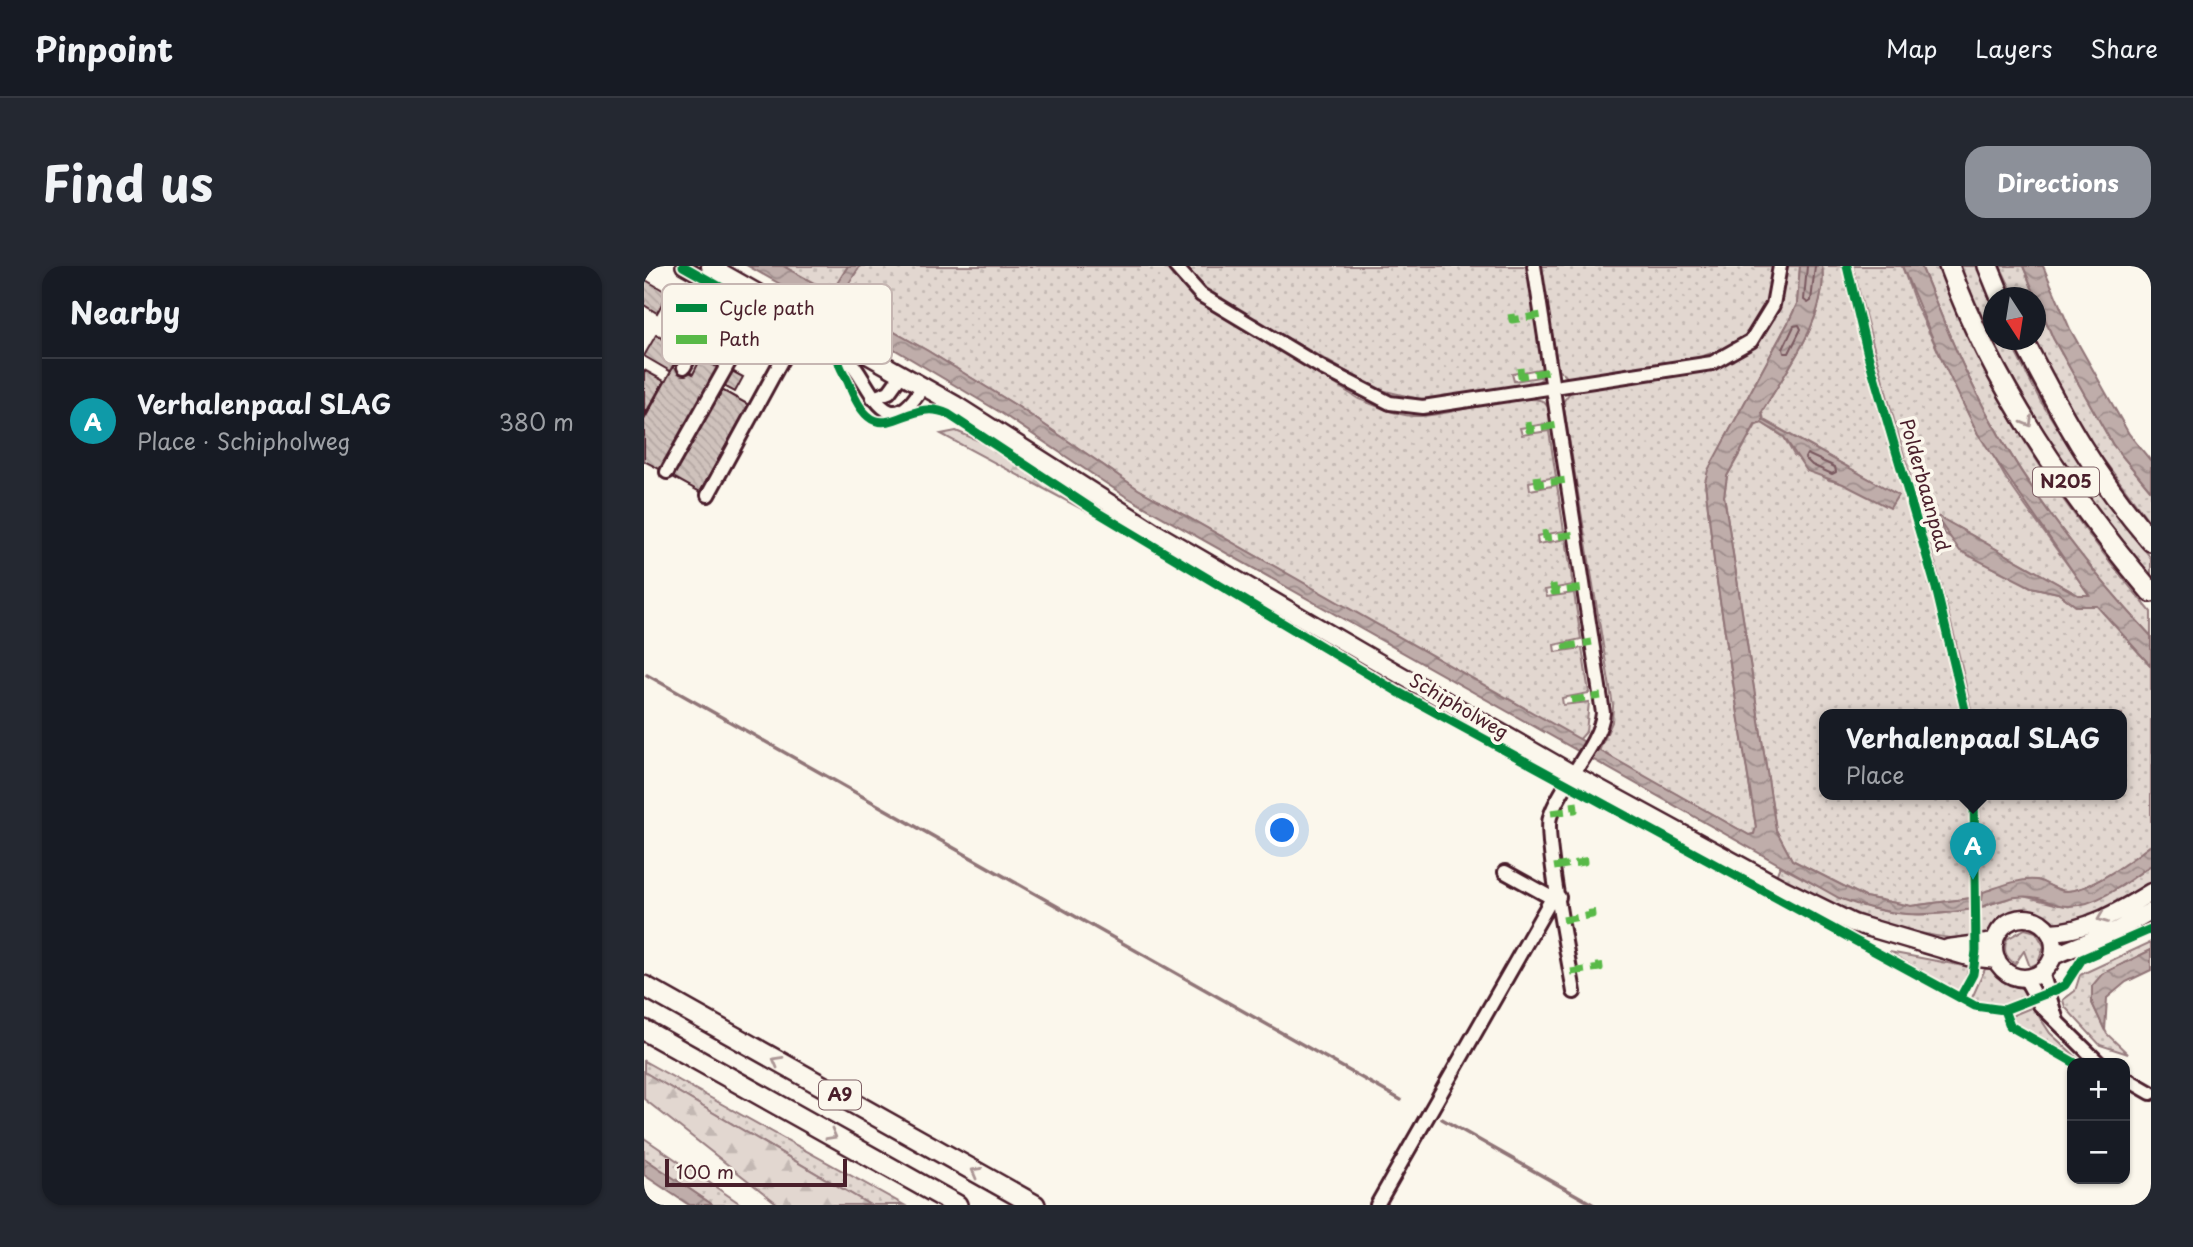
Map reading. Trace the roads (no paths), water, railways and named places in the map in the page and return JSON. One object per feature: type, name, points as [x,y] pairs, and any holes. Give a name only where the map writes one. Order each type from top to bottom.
[{"type":"highway","name":"N205","points":[[1949,266],[1993,364],[2051,461],[2114,548],[2151,592]]},
{"type":"highway","points":[[1989,266],[1997,287]]},
{"type":"highway","name":"N205","points":[[2028,350],[2064,422],[2095,470],[2151,541]]},
{"type":"highway","name":"A9","points":[[644,986],[1035,1205]]},
{"type":"highway","name":"A9","points":[[644,1030],[957,1205]]},
{"type":"main road","name":"Schipholweg","points":[[710,266],[738,284]]},
{"type":"main road","name":"Schipholweg","points":[[880,364],[923,386],[1158,534],[1573,774],[1818,906],[1853,923],[1901,939],[1946,948],[1968,957],[1997,960]]},
{"type":"main road","points":[[2049,932],[2073,929],[2111,915],[2151,892]]},
{"type":"main road","points":[[2053,956],[2117,930],[2151,911]]},
{"type":"main road","points":[[2014,920],[2034,920],[2049,932],[2054,948],[2053,956],[2042,972],[2025,978],[2005,971],[1997,960],[1995,942],[1999,933],[2014,920]]},
{"type":"main road","name":"Schipholweg","points":[[1946,948],[1995,942]]},
{"type":"street","name":"Schipholweg","points":[[683,266],[715,284]]},
{"type":"street","points":[[1175,266],[1200,295],[1324,369],[1390,403],[1423,407],[1712,363],[1751,341],[1773,305],[1780,266]]},
{"type":"street","points":[[1534,266],[1603,713],[1596,735],[1581,757],[1548,822],[1555,898],[1573,992]]},
{"type":"street","points":[[667,472],[728,364]]},
{"type":"street","points":[[708,495],[793,364]]},
{"type":"street","name":"Schipholweg","points":[[853,364],[873,398]]},
{"type":"street","points":[[902,374],[889,392],[873,398],[884,409],[900,410],[912,402],[923,386]]},
{"type":"street","points":[[1505,872],[1555,898]]},
{"type":"street","points":[[1377,1205],[1555,898]]},
{"type":"street","points":[[2042,972],[2057,1022]]},
{"type":"street","points":[[2025,978],[2040,1005],[2093,1058]]},
{"type":"street","points":[[2130,1081],[2151,1093]]},
{"type":"water","points":[[748,266],[783,266],[815,284],[780,284]]},
{"type":"water","points":[[848,266],[860,266],[848,284],[837,284]]},
{"type":"water","points":[[1800,266],[1822,266],[1819,304],[1812,324],[1762,412],[1763,420],[1898,495],[1890,508],[1843,484],[1807,471],[1784,437],[1762,423],[1755,425],[1727,476],[1724,496],[1776,830],[1792,860],[1865,897],[1911,906],[1972,898],[1972,909],[1937,914],[1904,914],[1872,909],[1839,898],[1125,496],[998,411],[892,348],[892,331],[1017,406],[1138,489],[1749,835],[1754,834],[1756,827],[1715,569],[1705,482],[1708,470],[1797,304]]},
{"type":"water","points":[[1902,266],[1921,266],[1961,361],[2005,445],[2073,545],[2151,636],[2151,666],[2097,606],[2076,606],[2058,593],[2031,587],[1960,551],[1934,514],[2078,595],[2089,595],[1978,434],[1944,365]]},
{"type":"water","points":[[2023,266],[2043,266],[2070,329],[2129,434],[2151,461],[2151,491],[2113,445],[2053,338],[2046,321],[2046,287],[2032,287]]},
{"type":"water","points":[[2151,845],[2151,865],[2113,891],[2092,901],[2066,906],[2023,896],[1981,907],[1983,892],[2016,882],[2036,880],[2066,891],[2087,886],[2110,874]]},
{"type":"water","points":[[2151,950],[2151,970],[2126,982],[2107,998],[2105,1031],[2092,1003],[2092,986],[2102,974]]},
{"type":"water","points":[[644,1158],[713,1205],[689,1205],[644,1175]]},
{"type":"waterway","points":[[647,675],[1401,1100]]},
{"type":"waterway","points":[[1442,1119],[1594,1205]]},
{"type":"place","name":"Verhalenpaal SLAG","points":[[1973,880]]}]
